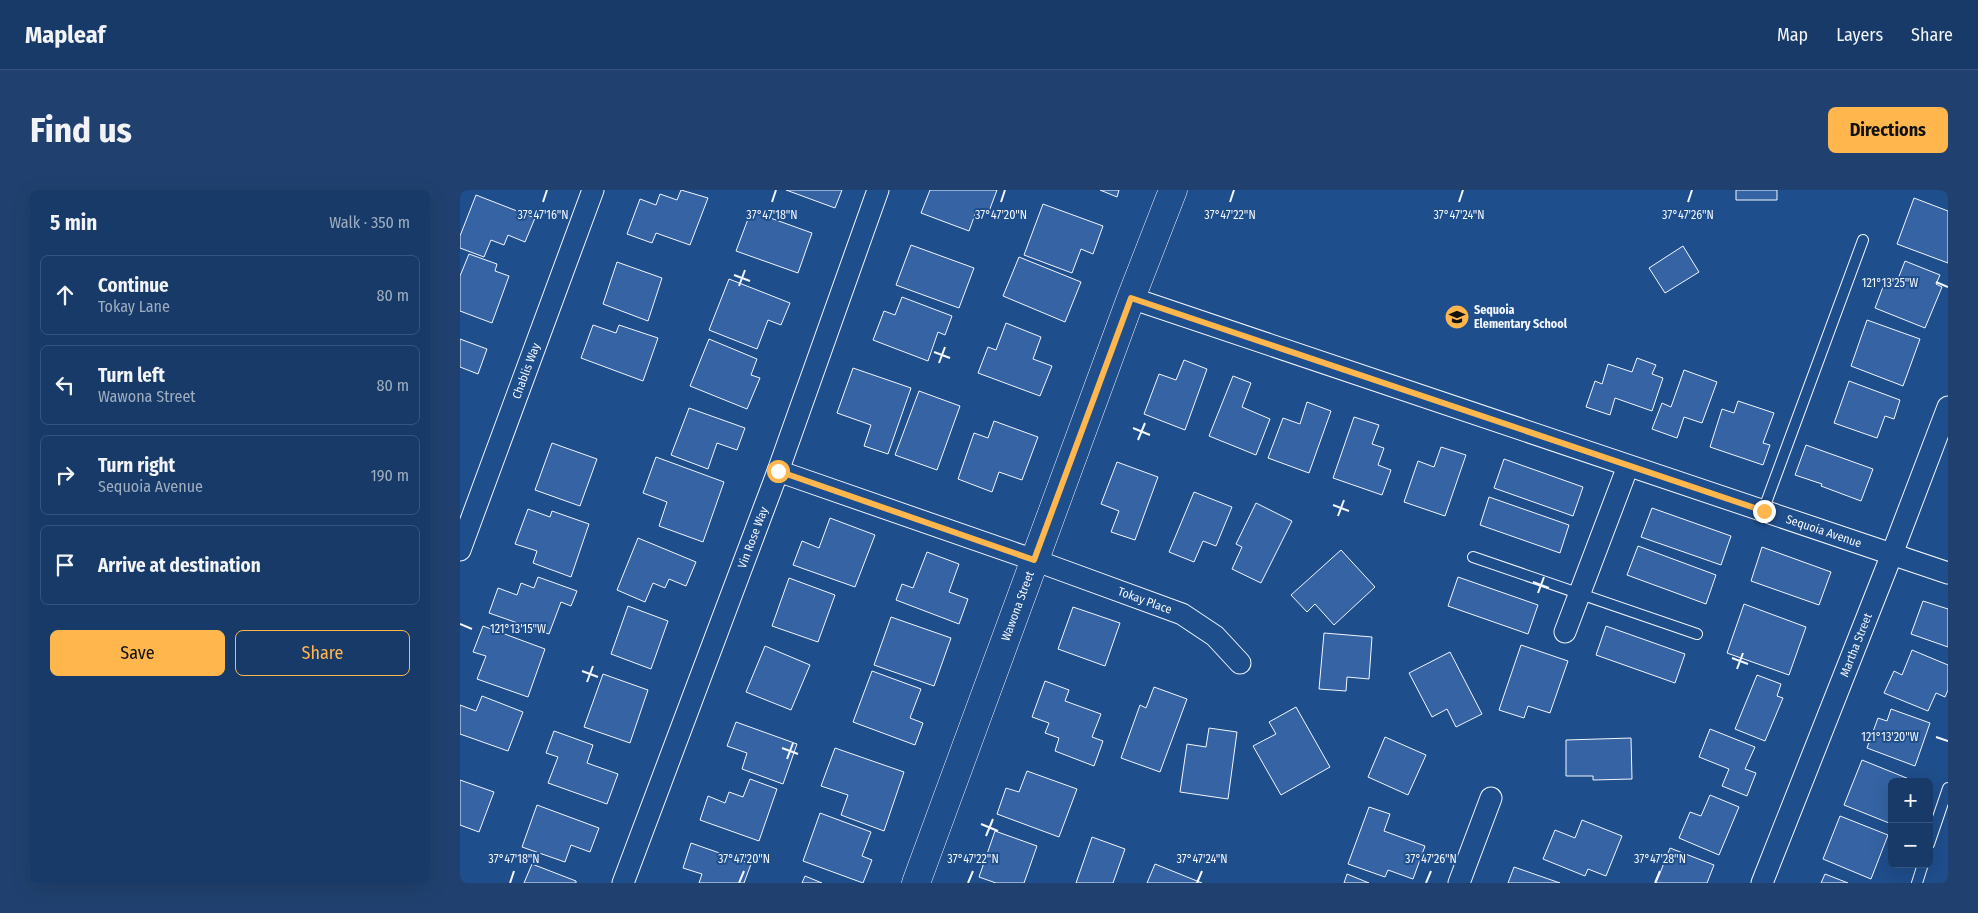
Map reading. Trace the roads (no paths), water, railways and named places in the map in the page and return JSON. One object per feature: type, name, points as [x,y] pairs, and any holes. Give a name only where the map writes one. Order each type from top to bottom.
[{"type":"street","name":"Chablis Way","points":[[460,550],[593,190]]},
{"type":"street","name":"Vin Rose Way","points":[[623,883],[778,471],[878,190]]},
{"type":"street","name":"Wawona Street","points":[[916,883],[1131,298],[1173,190]]},
{"type":"street","name":"Sequoia Avenue","points":[[1131,298],[1948,573]]},
{"type":"street","name":"Martha Street","points":[[1762,883],[1892,554],[1948,406]]},
{"type":"street","points":[[1565,632],[1628,466]]},
{"type":"street","name":"Tokay Place","points":[[778,471],[1034,560],[1182,614],[1215,636],[1240,663]]},
{"type":"street","points":[[1459,883],[1491,798]]},
{"type":"lane","points":[[1764,511],[1864,240]]},
{"type":"lane","points":[[1473,558],[1697,634]]},
{"type":"lane","points":[[1933,832],[1948,788]]},
{"type":"lane","points":[[1917,883],[1922,868]]},
{"type":"place","name":"Sequoia Elementary School","points":[[1457,317]]}]
